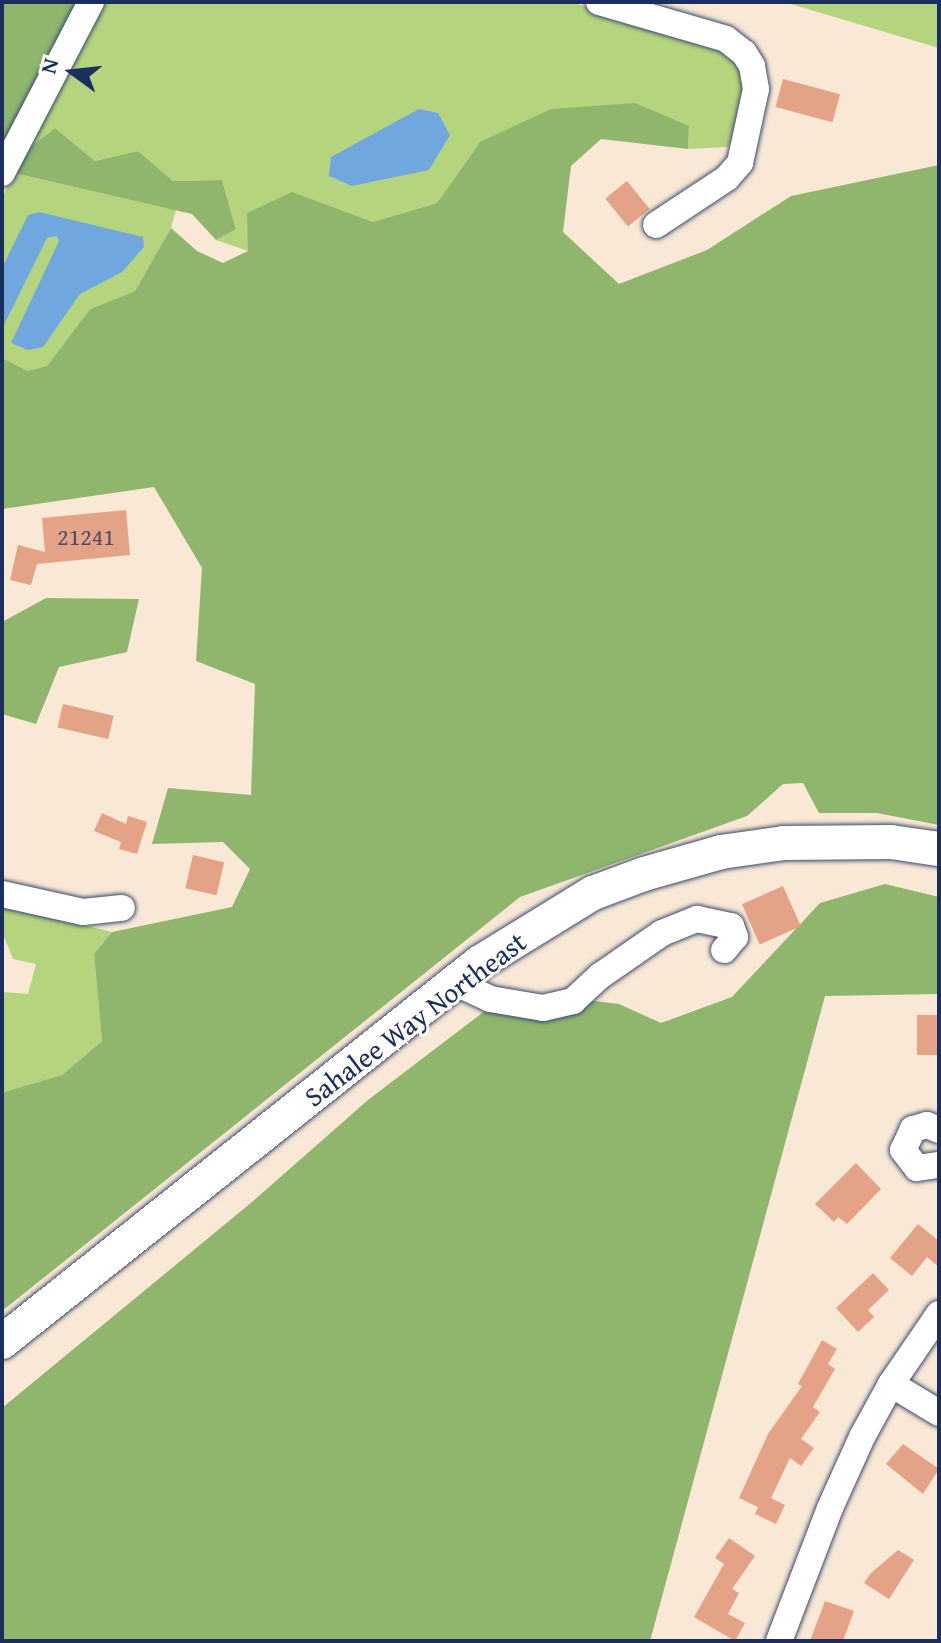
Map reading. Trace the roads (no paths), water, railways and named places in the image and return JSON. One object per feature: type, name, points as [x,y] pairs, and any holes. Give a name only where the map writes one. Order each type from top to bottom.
[{"type":"main road","name":"Sahalee Way Northeast","points":[[2,1342],[479,963],[593,893],[644,874],[721,852],[841,840],[891,842],[939,849]]},
{"type":"street","points":[[2,173],[91,2]]},
{"type":"street","points":[[599,2],[726,39],[744,53],[752,66],[756,89],[740,163],[727,178],[656,225]]},
{"type":"street","points":[[2,894],[83,912],[122,908]]},
{"type":"street","points":[[454,982],[490,999],[543,1008],[573,1001],[600,976],[662,933],[697,919],[731,926],[735,937],[724,950]]},
{"type":"street","points":[[939,1130],[927,1125],[913,1129],[903,1150],[917,1168],[925,1170],[939,1165]]},
{"type":"street","points":[[779,1641],[830,1508],[891,1384],[939,1314]]},
{"type":"street","points":[[891,1384],[931,1405],[939,1413]]},
{"type":"water","points":[[419,109],[438,113],[450,135],[429,170],[352,186],[329,176],[331,157]]},
{"type":"water","points":[[39,212],[143,237],[144,247],[122,272],[80,294],[43,347],[28,350],[11,343],[59,241],[57,236],[47,238],[2,329],[2,268],[28,215]]}]
